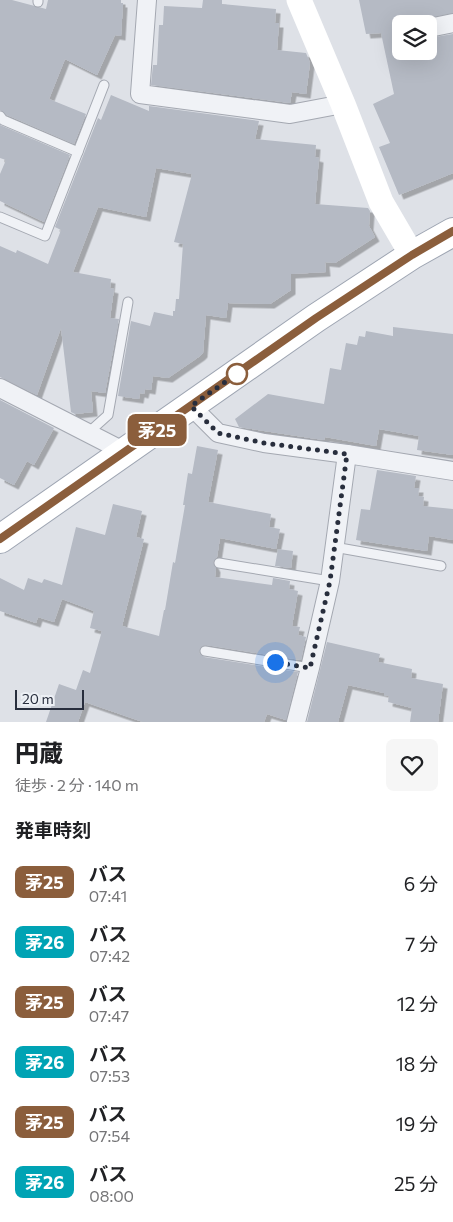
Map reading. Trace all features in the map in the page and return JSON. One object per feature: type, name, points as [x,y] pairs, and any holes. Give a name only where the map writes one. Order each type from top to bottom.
[{"type":"main road","points":[[0,539],[316,318],[412,255],[453,232]]},
{"type":"street","points":[[147,0],[140,94],[290,114],[343,104]]},
{"type":"street","points":[[299,0],[382,202],[412,255]]},
{"type":"street","points":[[437,26],[453,23]]},
{"type":"street","points":[[0,388],[126,452]]},
{"type":"street","points":[[191,406],[218,433],[264,443],[453,471]]},
{"type":"street","points":[[296,722],[330,581],[347,454]]},
{"type":"lane","points":[[0,217],[45,236],[104,86]]},
{"type":"lane","points":[[0,116],[3,120],[78,152]]},
{"type":"lane","points":[[88,433],[108,415],[128,302]]},
{"type":"lane","points":[[334,547],[441,566]]},
{"type":"lane","points":[[218,562],[330,581]]},
{"type":"lane","points":[[205,651],[310,668]]},
{"type":"building","points":[[0,0],[12,0],[46,9],[48,0],[121,0],[121,3],[123,3],[121,36],[115,35],[97,75],[65,59],[49,99],[86,114],[74,144],[7,115],[0,110]]},
{"type":"building","points":[[203,0],[222,0],[222,4],[276,9],[275,23],[279,23],[277,50],[306,53],[310,63],[306,94],[292,92],[290,103],[151,85],[153,65],[157,65],[159,25],[163,25],[164,6],[202,8]]},
{"type":"building","points":[[359,0],[453,0],[453,13],[437,16],[392,15],[392,60],[437,60],[437,37],[453,34],[453,173],[399,195],[379,147],[390,143],[373,104],[394,94],[381,33],[366,34]]},
{"type":"building","points":[[111,95],[149,111],[149,106],[259,121],[255,139],[316,145],[315,157],[319,158],[315,204],[368,208],[370,211],[369,226],[375,237],[335,263],[325,262],[326,272],[291,274],[291,290],[270,304],[228,303],[226,318],[206,315],[203,353],[200,356],[168,378],[153,376],[151,390],[145,389],[144,394],[140,393],[139,399],[118,396],[131,321],[150,326],[154,312],[173,316],[176,299],[179,299],[183,244],[174,242],[192,174],[156,168],[146,217],[98,207],[73,272],[111,279],[110,288],[114,289],[110,318],[119,319],[105,393],[91,391],[93,412],[75,414],[71,412],[61,328],[37,395],[0,377],[0,246],[16,253],[17,250],[48,264],[61,230],[55,227],[98,118],[101,120]]},
{"type":"building","points":[[0,125],[70,155],[44,222],[0,201],[0,174],[6,160],[0,158]]},
{"type":"building","points":[[393,327],[453,334],[453,455],[417,450],[419,436],[379,429],[376,446],[325,437],[324,440],[239,427],[235,419],[268,394],[324,404],[330,368],[341,370],[346,343],[357,345],[359,336],[365,337],[366,331],[393,336]]},
{"type":"building","points":[[0,400],[54,428],[34,465],[27,461],[14,485],[0,478]]},
{"type":"building","points":[[197,446],[218,450],[208,502],[271,514],[269,527],[280,529],[276,549],[220,538],[217,557],[213,562],[216,568],[215,577],[272,585],[273,578],[290,581],[289,589],[298,591],[292,626],[300,627],[298,635],[306,637],[301,660],[206,645],[201,647],[199,653],[204,657],[298,672],[286,720],[267,714],[264,722],[143,722],[85,702],[78,722],[46,722],[59,684],[76,690],[83,670],[90,673],[102,631],[90,628],[94,611],[62,599],[54,622],[38,617],[36,623],[0,611],[0,578],[24,590],[28,578],[42,583],[44,579],[62,585],[76,527],[105,535],[113,504],[142,511],[136,537],[144,539],[122,626],[159,636],[173,562],[175,563],[185,505],[183,505],[188,473],[192,474]]},
{"type":"building","points":[[377,470],[416,476],[414,488],[419,488],[418,496],[424,497],[423,506],[453,509],[453,540],[429,536],[427,551],[356,540],[361,509],[370,510]]},
{"type":"building","points":[[278,549],[293,551],[291,568],[275,566]]},
{"type":"building","points":[[327,642],[380,654],[378,662],[412,669],[411,678],[443,684],[438,722],[410,722],[412,708],[388,702],[389,696],[384,695],[384,693],[348,685],[338,722],[307,722]]},
{"type":"bus line","name":"茅25","points":[[0,539],[316,318],[412,255],[453,231]]},
{"type":"route","points":[[237,374],[191,406],[218,433],[264,443],[347,454],[330,581],[310,668],[275,662]]}]
